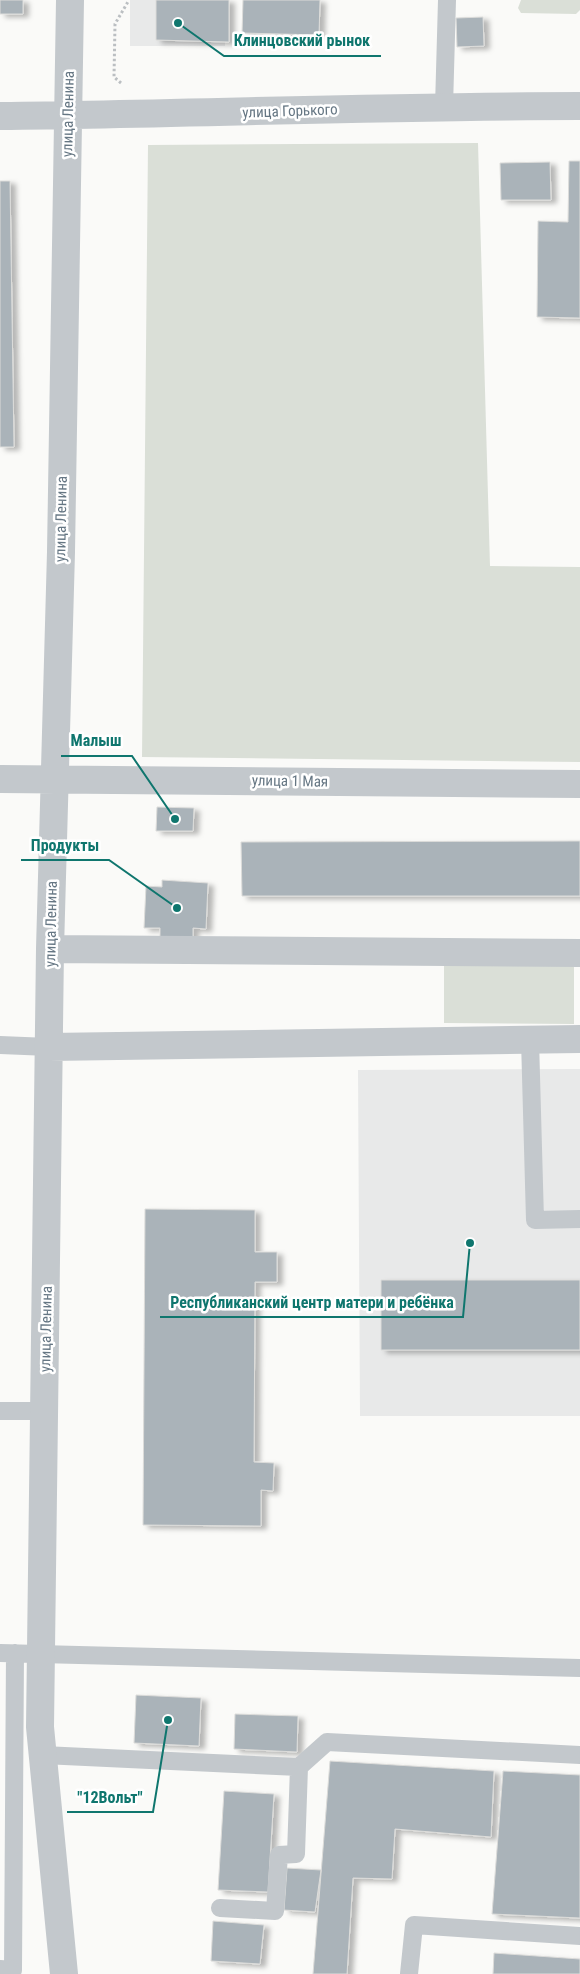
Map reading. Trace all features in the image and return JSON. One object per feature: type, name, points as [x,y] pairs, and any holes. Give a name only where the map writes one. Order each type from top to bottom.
[{"type":"street","name":"улица Ленина","points":[[64,1974],[40,1727],[50,949],[70,0]]},
{"type":"street","name":"улица Горького","points":[[0,116],[580,106]]},
{"type":"street","name":"улица 1 Мая","points":[[0,779],[580,784]]},
{"type":"street","points":[[50,949],[580,953]]},
{"type":"street","points":[[49,1047],[580,1039]]},
{"type":"lane","points":[[444,107],[447,0]]},
{"type":"lane","points":[[530,1040],[534,1220],[580,1219]]},
{"type":"lane","points":[[0,1045],[49,1047]]},
{"type":"lane","points":[[0,1411],[45,1411]]},
{"type":"lane","points":[[0,1969],[13,1970],[7,1653],[580,1668]]},
{"type":"lane","points":[[43,1755],[299,1767],[327,1742],[580,1755]]},
{"type":"lane","points":[[220,1908],[275,1911],[279,1855],[296,1854],[299,1767]]},
{"type":"lane","points":[[409,1974],[414,1925],[580,1936]]},
{"type":"path","points":[[122,83],[114,77],[115,24],[129,0]]},
{"type":"shaded area","points":[[130,0],[225,0],[225,46],[130,46]]},
{"type":"shaded area","points":[[521,0],[580,0],[580,10],[576,14],[521,13],[518,8]]},
{"type":"shaded area","points":[[478,143],[490,566],[580,567],[580,762],[142,757],[148,145]]},
{"type":"shaded area","points":[[444,965],[574,965],[574,1024],[444,1023]]},
{"type":"shaded area","points":[[580,1069],[580,1416],[360,1416],[358,1070]]},
{"type":"building","points":[[0,0],[23,0],[23,14],[0,14]]},
{"type":"building","points":[[156,0],[229,0],[229,42],[156,40]]},
{"type":"building","points":[[243,0],[320,0],[319,35],[242,33]]},
{"type":"building","points":[[483,17],[484,46],[457,47],[456,18]]},
{"type":"building","points":[[569,161],[580,161],[580,318],[537,317],[538,221],[568,222]]},
{"type":"building","points":[[550,162],[551,200],[501,200],[500,163]]},
{"type":"building","points":[[0,181],[10,181],[14,447],[0,447]]},
{"type":"building","points":[[157,807],[194,808],[193,831],[156,831]]},
{"type":"building","points":[[580,841],[580,896],[242,896],[241,842]]},
{"type":"building","points":[[162,880],[208,883],[206,929],[193,928],[193,938],[160,937],[160,928],[144,928],[146,886],[162,887]]},
{"type":"building","points":[[145,1209],[255,1210],[255,1252],[277,1252],[277,1282],[255,1282],[254,1462],[274,1463],[273,1491],[261,1490],[261,1526],[143,1525]]},
{"type":"building","points":[[381,1280],[580,1280],[580,1350],[381,1350]]},
{"type":"building","points":[[136,1695],[201,1698],[199,1746],[134,1743]]},
{"type":"building","points":[[235,1714],[298,1716],[297,1752],[234,1749]]},
{"type":"building","points":[[330,1761],[494,1771],[491,1837],[395,1829],[392,1879],[353,1878],[347,1974],[313,1974]]},
{"type":"building","points":[[503,1771],[580,1775],[580,1918],[492,1914]]},
{"type":"building","points":[[224,1791],[274,1794],[268,1892],[218,1890]]},
{"type":"building","points":[[287,1868],[321,1870],[315,1912],[284,1910]]},
{"type":"building","points":[[213,1921],[264,1925],[260,1964],[211,1961]]},
{"type":"building","points":[[494,1953],[580,1959],[580,1974],[493,1974]]},
{"type":"place","name":"Клинцовский рынок","points":[[178,23]]},
{"type":"place","name":"Малыш","points":[[175,819]]},
{"type":"place","name":"Продукты","points":[[177,908]]},
{"type":"place","name":"Республиканский центр матери и ребёнка","points":[[470,1243]]},
{"type":"place","name":"\"12Вольт\"","points":[[168,1720]]}]
